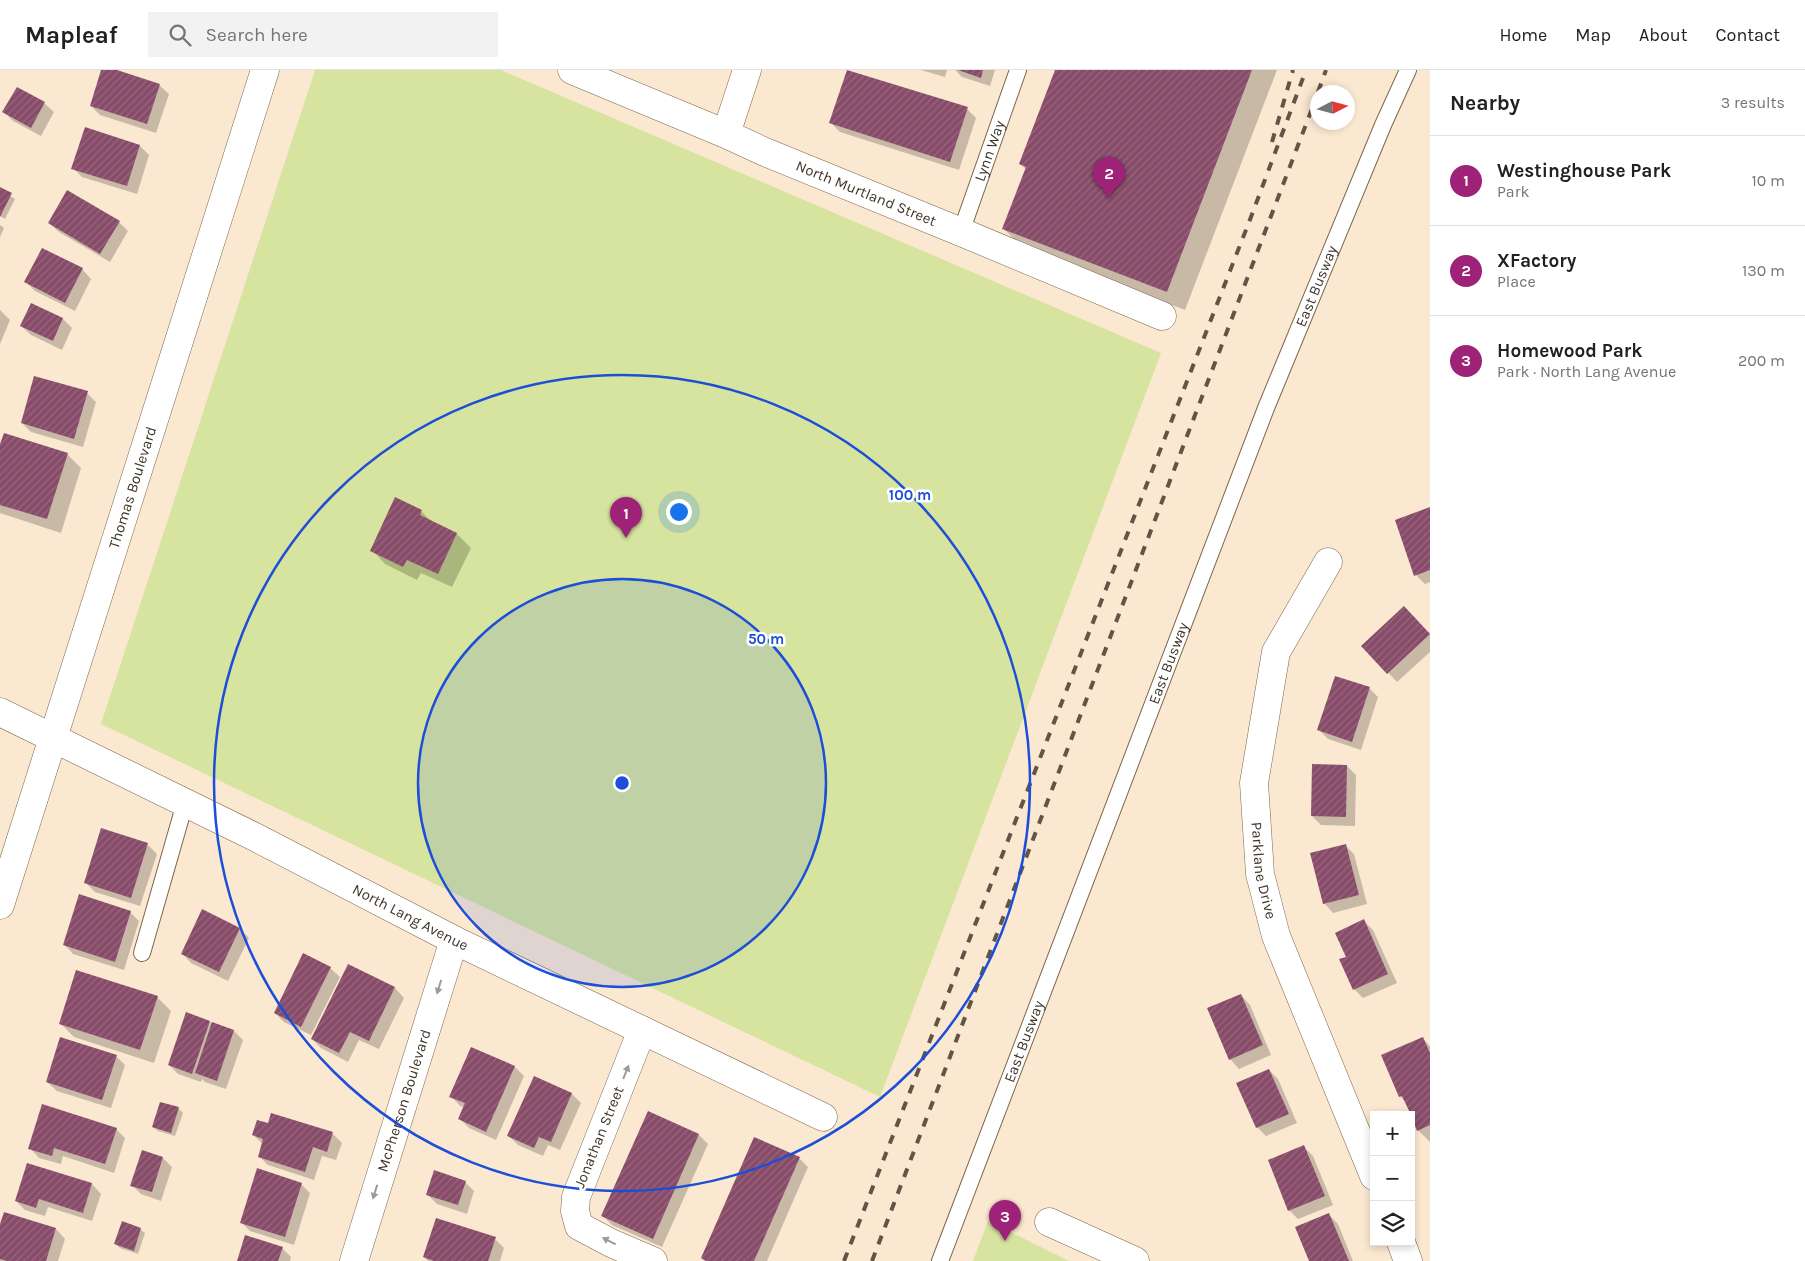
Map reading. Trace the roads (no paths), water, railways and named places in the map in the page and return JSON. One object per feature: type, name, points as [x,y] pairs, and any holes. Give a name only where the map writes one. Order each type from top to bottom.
[{"type":"street","name":"Thomas Boulevard","points":[[0,905],[265,70]]},
{"type":"street","name":"North Murtland Street","points":[[572,70],[1162,316]]},
{"type":"street","points":[[726,134],[747,70]]},
{"type":"street","name":"Parklane Drive","points":[[1328,562],[1276,652],[1254,783],[1260,874],[1276,936],[1370,1166]]},
{"type":"street","name":"North Lang Avenue","points":[[0,712],[185,803],[454,940],[824,1117]]},
{"type":"street","name":"McPherson Boulevard","points":[[354,1261],[454,940]]},
{"type":"street","name":"Jonathan Street","points":[[642,1030],[576,1197],[575,1211],[579,1226],[611,1243],[653,1261]]},
{"type":"street","points":[[1049,1222],[1135,1261]]},
{"type":"street","points":[[1402,1246],[1408,1261]]},
{"type":"lane","name":"Lynn Way","points":[[961,232],[1018,70]]},
{"type":"lane","name":"East Busway","points":[[940,1261],[1266,408],[1408,70]]},
{"type":"lane","points":[[142,954],[185,803]]},
{"type":"railway","points":[[1272,142],[1293,70]]},
{"type":"railway","points":[[844,1261],[1251,217],[1306,70]]},
{"type":"railway","points":[[1321,85],[1326,70]]},
{"type":"railway","points":[[872,1261],[1310,114]]},
{"type":"place","name":"XFactory","points":[[1109,198]]},
{"type":"place","name":"Westinghouse Park","points":[[626,538]]},
{"type":"place","name":"Homewood Park","points":[[1005,1241]]}]
